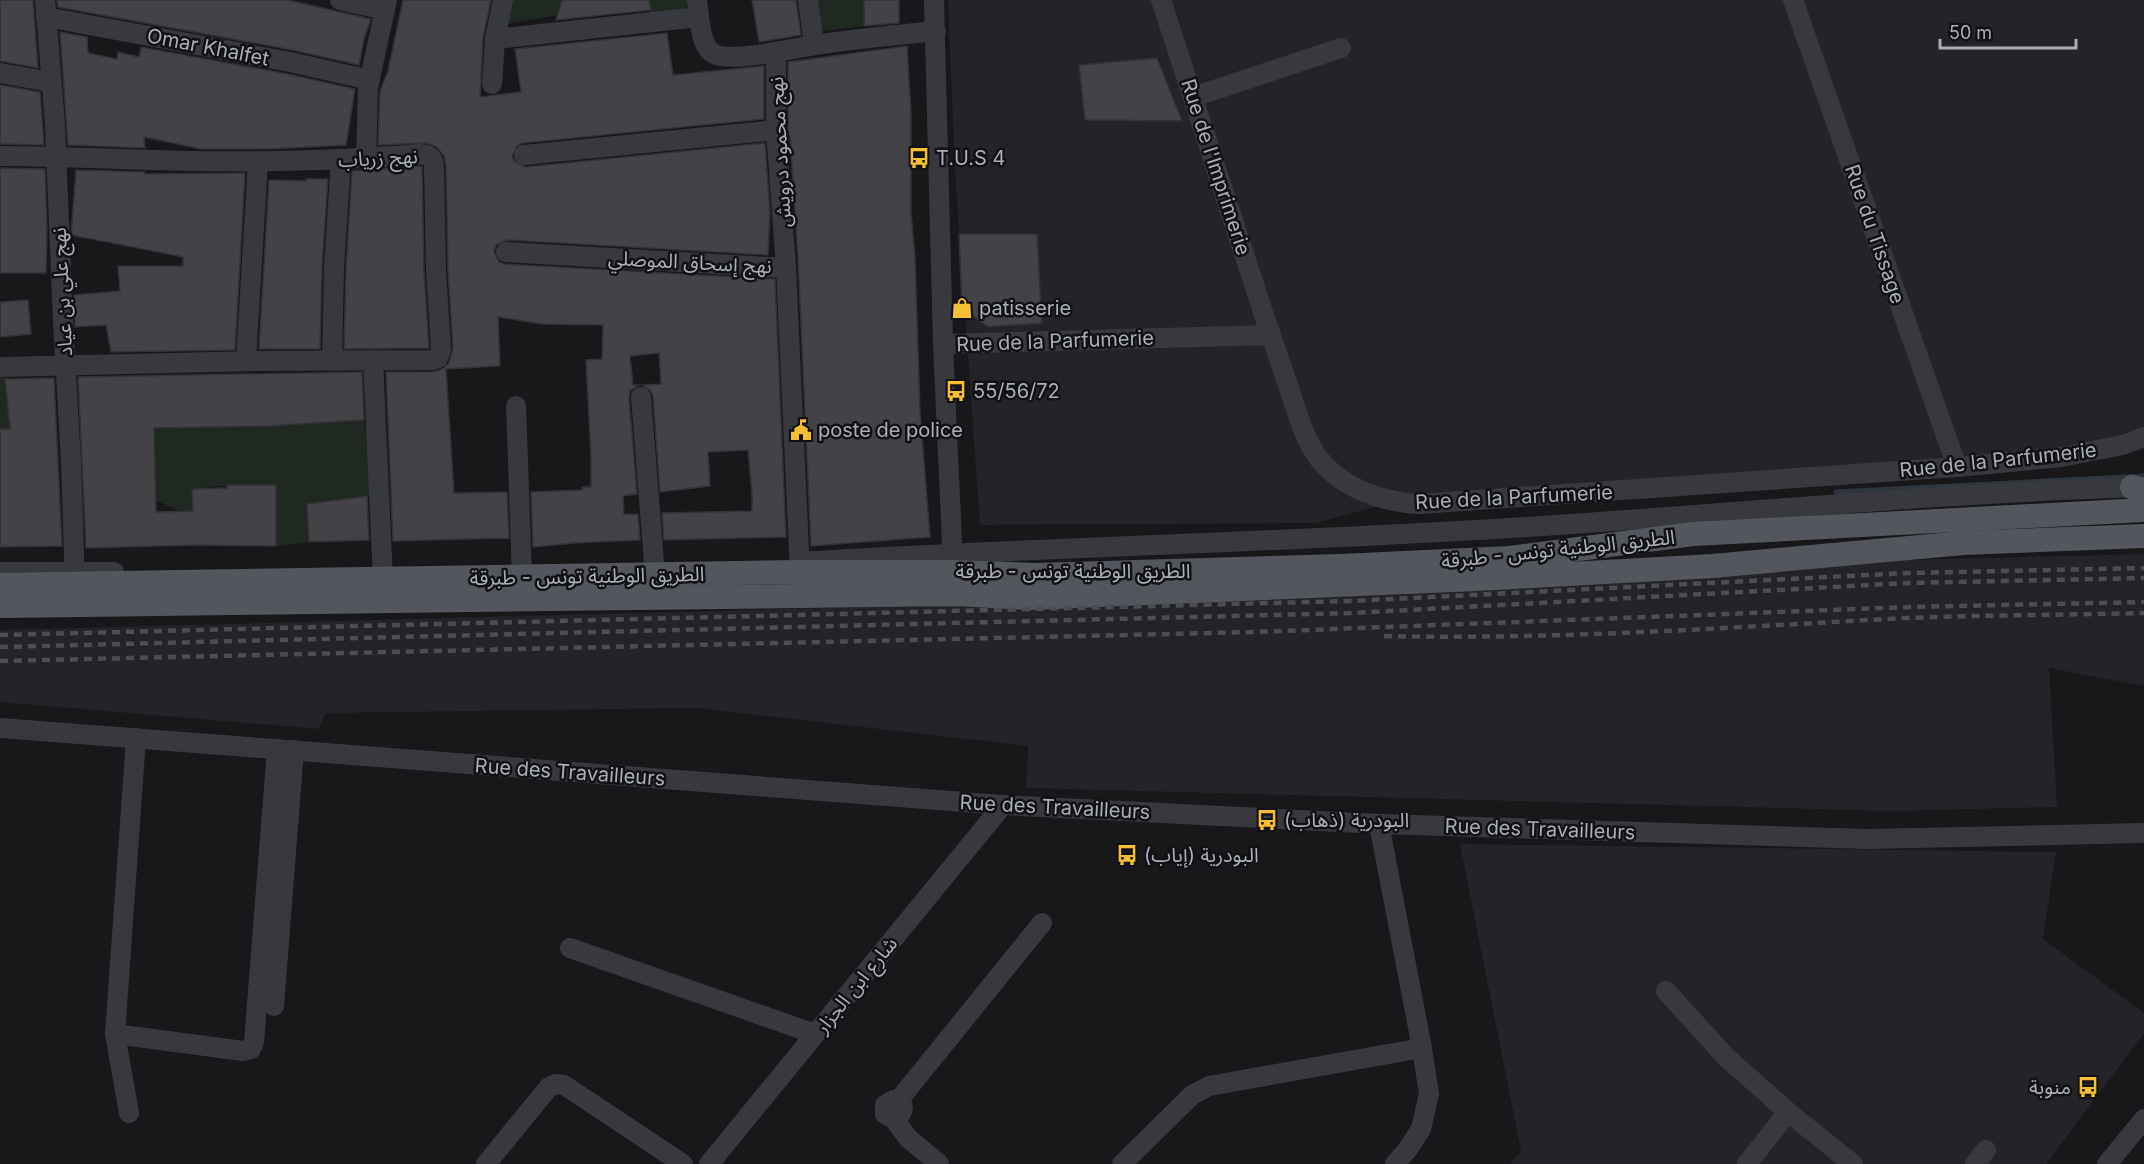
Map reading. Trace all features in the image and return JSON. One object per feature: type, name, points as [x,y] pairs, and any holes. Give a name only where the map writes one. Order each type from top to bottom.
[{"type":"main road","name":"الطريق الوطنية تونس - طبرقة","points":[[0,585],[75,578],[383,577],[800,567],[1035,575],[1397,564],[1509,558],[1693,534],[2144,510]]},
{"type":"main road","name":"الطريق الوطنية تونس - طبرقة","points":[[0,606],[954,573],[1029,598],[1477,579],[1713,566],[1963,543],[2144,536]]},
{"type":"street","points":[[339,0],[386,5],[370,80],[366,159]]},
{"type":"street","points":[[492,84],[495,39],[503,0]]},
{"type":"street","points":[[808,0],[814,45]]},
{"type":"street","points":[[934,0],[943,344],[954,573],[1343,537],[1668,517],[1960,495],[2140,488]]},
{"type":"street","name":"Rue de l'Imprimerie","points":[[1161,0],[1271,335]]},
{"type":"street","name":"Rue du Tissage","points":[[1793,0],[1957,467]]},
{"type":"street","name":"Omar Khalfet","points":[[46,8],[370,80]]},
{"type":"street","name":"نهج علي بن عياد","points":[[46,8],[56,156],[75,578]]},
{"type":"street","points":[[495,39],[698,9],[704,42],[713,54],[722,56],[776,53]]},
{"type":"street","name":"نهج محمود درويش","points":[[786,268],[776,130],[776,53],[814,45],[936,31]]},
{"type":"street","points":[[1193,97],[1341,48]]},
{"type":"street","points":[[0,73],[51,82]]},
{"type":"street","points":[[524,155],[776,130]]},
{"type":"street","name":"نهج زرياب","points":[[0,156],[258,161],[341,160],[429,155],[433,158],[441,350],[438,358],[432,360],[373,360]]},
{"type":"street","points":[[332,360],[334,268],[341,160]]},
{"type":"street","points":[[246,361],[258,161]]},
{"type":"street","name":"نهج إسحاق الموصلي","points":[[506,252],[786,268],[800,567]]},
{"type":"street","name":"Rue de la Parfumerie","points":[[943,344],[1271,335],[1298,416],[1309,442],[1320,459],[1341,479],[1371,496],[1386,501],[1419,504],[1957,467],[2061,457],[2123,445],[2144,437]]},
{"type":"street","points":[[0,367],[373,360],[383,577]]},
{"type":"street","points":[[640,397],[655,570]]},
{"type":"street","points":[[516,406],[521,574]]},
{"type":"street","points":[[0,572],[75,578]]},
{"type":"street","name":"Rue des Travailleurs","points":[[0,728],[1003,805],[1379,824],[1868,839],[2144,833]]},
{"type":"street","points":[[129,1113],[114,1034],[136,738]]},
{"type":"street","points":[[114,1034],[243,1051],[251,1049],[254,1042],[285,750]]},
{"type":"street","points":[[274,1006],[285,750]]},
{"type":"street","name":"شارع ابن الجزار","points":[[709,1164],[1003,805]]},
{"type":"street","points":[[1379,824],[1429,1094],[1421,1129],[1395,1164]]},
{"type":"street","name":"Rue des Travailleurs","points":[[2112,832],[2144,824]]},
{"type":"street","points":[[939,1164],[908,1138],[896,1110],[1042,923]]},
{"type":"street","points":[[570,948],[815,1034]]},
{"type":"street","points":[[1666,991],[1726,1057],[1788,1112],[1853,1164]]},
{"type":"street","points":[[1122,1164],[1192,1095],[1209,1086],[1422,1048]]},
{"type":"street","points":[[486,1164],[549,1087],[556,1084],[564,1085],[683,1164]]},
{"type":"street","points":[[1747,1164],[1788,1112]]},
{"type":"street","points":[[2107,1164],[2144,1119]]},
{"type":"shaded area","points":[[509,0],[562,0],[558,15],[506,24]]},
{"type":"shaded area","points":[[649,0],[690,0],[690,4],[681,12],[650,15]]},
{"type":"shaded area","points":[[812,0],[864,0],[864,26],[815,32]]},
{"type":"shaded area","points":[[948,0],[2144,0],[2144,445],[2008,453],[1402,500],[1315,523],[980,525],[955,172]]},
{"type":"shaded area","points":[[0,377],[5,377],[10,429],[0,430]]},
{"type":"shaded area","points":[[364,420],[374,496],[307,504],[309,542],[276,546],[276,485],[227,485],[193,489],[193,515],[179,511],[155,500],[133,430]]},
{"type":"shaded area","points":[[2144,554],[2144,686],[2049,668],[2057,807],[1890,811],[1026,788],[1028,746],[697,708],[326,713],[318,729],[0,702],[0,630],[933,605],[1905,560]]},
{"type":"shaded area","points":[[1460,844],[2056,852],[2043,939],[2144,1013],[2144,1033],[2046,1164],[1510,1164],[1521,1151]]},
{"type":"building","points":[[0,0],[33,0],[38,68],[0,61]]},
{"type":"building","points":[[57,0],[288,0],[371,19],[359,65],[292,50],[58,7]]},
{"type":"building","points":[[403,0],[491,0],[483,38],[480,97],[521,92],[515,49],[667,33],[673,75],[764,66],[764,119],[523,143],[517,146],[512,156],[515,162],[525,167],[765,143],[770,213],[768,255],[507,240],[496,245],[494,252],[499,262],[505,264],[775,279],[786,537],[664,540],[662,513],[752,511],[752,494],[748,450],[708,452],[710,486],[660,492],[653,396],[650,390],[642,385],[661,384],[659,353],[630,356],[633,385],[639,385],[630,391],[629,398],[637,494],[623,496],[624,514],[638,514],[640,540],[533,547],[531,492],[582,490],[582,487],[591,487],[586,360],[602,359],[603,325],[542,324],[498,317],[500,366],[446,369],[454,493],[507,492],[509,538],[393,541],[386,372],[432,372],[442,369],[449,363],[453,349],[444,156],[437,147],[427,143],[378,145],[380,91],[388,71]]},
{"type":"building","points":[[562,0],[649,0],[651,10],[556,20]]},
{"type":"building","points":[[752,0],[796,0],[801,35],[759,42]]},
{"type":"building","points":[[864,0],[899,0],[899,23],[864,26]]},
{"type":"building","points":[[60,32],[87,37],[88,53],[117,59],[118,52],[139,57],[141,47],[288,74],[355,89],[346,145],[270,149],[201,149],[144,137],[145,148],[68,145]]},
{"type":"building","points":[[907,46],[911,112],[911,213],[915,257],[920,410],[930,537],[811,546],[798,257],[790,136],[788,136],[788,62]]},
{"type":"building","points":[[1157,58],[1182,121],[1085,120],[1079,65]]},
{"type":"building","points":[[0,85],[40,92],[44,145],[0,144]]},
{"type":"building","points":[[422,166],[424,271],[429,348],[344,349],[352,171]]},
{"type":"building","points":[[0,168],[45,169],[46,273],[0,273]]},
{"type":"building","points":[[76,170],[145,172],[145,174],[245,173],[235,350],[111,352],[106,325],[75,327],[74,295],[120,291],[118,266],[183,266],[183,257],[71,235]]},
{"type":"building","points":[[306,179],[328,179],[322,267],[320,349],[259,349],[269,180],[306,181]]},
{"type":"building","points":[[959,234],[1037,234],[1042,323],[988,327],[962,308]]},
{"type":"building","points":[[28,300],[31,334],[0,337],[0,302]]},
{"type":"building","points":[[362,372],[364,420],[268,426],[154,428],[156,512],[193,511],[192,489],[227,488],[227,485],[276,485],[276,546],[194,545],[86,548],[78,377]]},
{"type":"building","points":[[54,378],[62,546],[0,547],[0,429],[10,429],[5,379]]},
{"type":"building","points":[[367,496],[369,540],[309,542],[307,504]]},
{"type":"waterway","points":[[1836,492],[2144,476]]},
{"type":"railway","points":[[0,635],[1352,601],[1908,573],[2144,568]]},
{"type":"railway","points":[[0,647],[1352,613],[1908,583],[2144,578]]},
{"type":"railway","points":[[0,661],[1255,632],[1909,607],[2144,602]]},
{"type":"railway","points":[[1384,636],[1515,636],[1711,629],[1907,618],[2144,613]]},
{"type":"place","name":"T.U.S 4","points":[[919,158]]},
{"type":"place","name":"patisserie","points":[[962,308]]},
{"type":"place","name":"55/56/72","points":[[956,391]]},
{"type":"place","name":"poste de police","points":[[801,430]]},
{"type":"place","name":"البودرية (ذهاب)","points":[[1267,820]]},
{"type":"place","name":"البودرية (إياب)","points":[[1127,855]]},
{"type":"place","name":"منوبة","points":[[2088,1087]]}]
